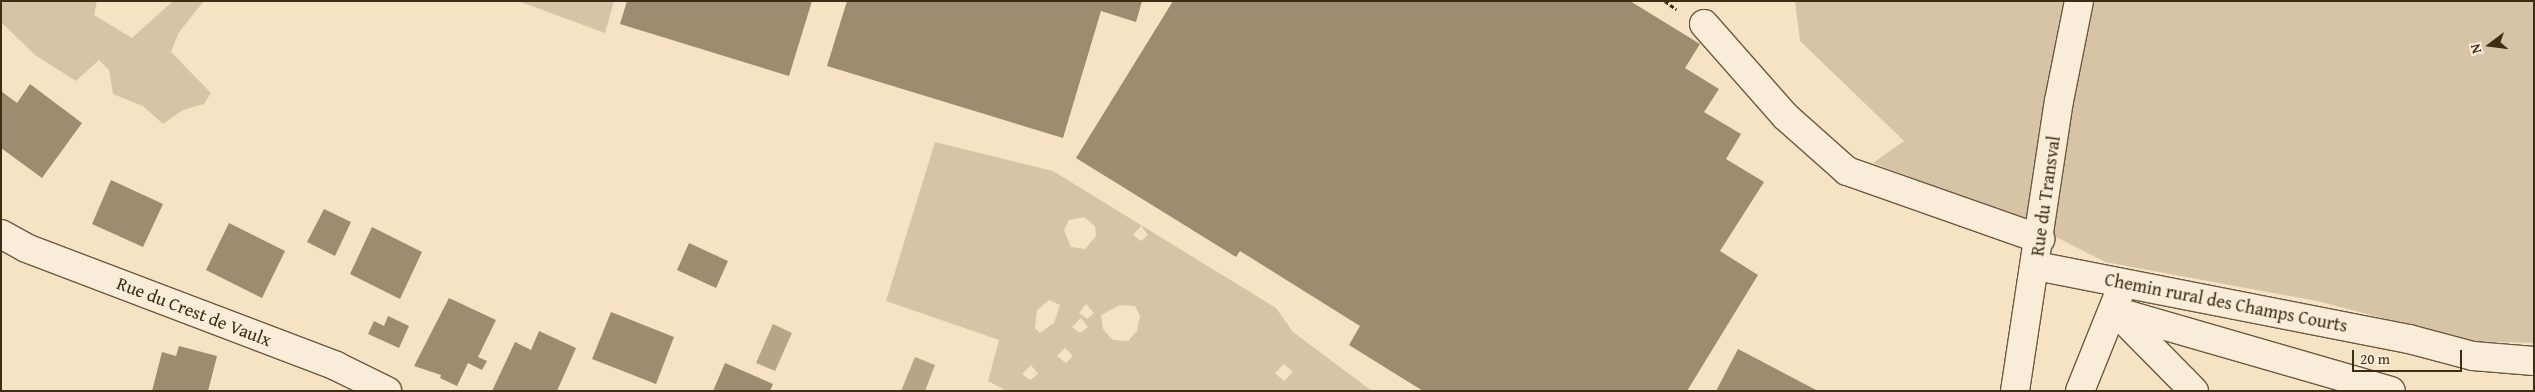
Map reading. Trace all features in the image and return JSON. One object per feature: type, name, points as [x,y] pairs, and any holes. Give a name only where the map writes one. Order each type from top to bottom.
[{"type":"street","name":"Rue du Transval","points":[[2014,391],[2038,252],[2059,101],[2079,1]]},
{"type":"street","name":"Chemin rural des Champs Courts","points":[[1704,24],[1784,116],[1847,171],[2038,252],[2122,282],[2410,338],[2473,356],[2534,361]]},
{"type":"street","name":"Rue du Crest de Vaulx","points":[[1,234],[26,248],[336,366],[387,391]]},
{"type":"street","points":[[2089,386],[2122,282]]},
{"type":"street","points":[[2114,311],[2194,391]]},
{"type":"street","points":[[2114,311],[2392,391]]},
{"type":"shaded area","points":[[1,1],[97,1],[94,15],[132,38],[173,1],[204,1],[179,32],[171,52],[211,93],[204,104],[183,110],[163,124],[143,106],[113,94],[109,70],[99,60],[76,81],[35,55],[1,22]]},
{"type":"shaded area","points":[[518,1],[614,1],[605,33]]},
{"type":"shaded area","points":[[1795,1],[2534,1],[2534,343],[2471,341],[2317,301],[2105,262],[2021,219],[1873,163],[1904,141],[1800,41]]},
{"type":"shaded area","points":[[935,142],[1053,171],[1276,308],[1293,332],[1372,391],[1007,391],[988,381],[999,340],[886,301]],"holes":[[[1084,217],[1095,226],[1096,236],[1085,249],[1071,247],[1064,230],[1069,220]],[[1141,226],[1148,235],[1141,241],[1133,235]],[[1049,300],[1060,305],[1054,323],[1040,333],[1035,328],[1037,310]],[[1086,304],[1094,313],[1087,319],[1079,313]],[[1120,305],[1135,306],[1140,316],[1137,331],[1128,341],[1113,340],[1103,329],[1101,315]],[[1081,318],[1088,327],[1080,333],[1072,327]],[[1065,348],[1073,356],[1066,363],[1057,356]],[[1284,364],[1293,372],[1284,381],[1275,373]],[[1031,365],[1038,374],[1030,380],[1022,374]]]},
{"type":"shaded area","points":[[773,324],[792,333],[775,371],[756,363]]},
{"type":"shaded area","points":[[915,357],[935,365],[925,391],[901,391]]},
{"type":"building","points":[[627,1],[812,1],[789,76],[620,24]]},
{"type":"building","points":[[847,1],[1142,1],[1136,22],[1101,11],[1063,138],[827,66]]},
{"type":"building","points":[[1173,1],[1630,1],[1700,44],[1685,68],[1719,89],[1704,112],[1741,134],[1726,159],[1764,182],[1720,251],[1758,275],[1687,391],[1423,391],[1349,345],[1360,326],[1240,251],[1236,257],[1076,158]]},
{"type":"building","points":[[30,84],[82,123],[42,178],[1,148],[1,91],[17,103]]},
{"type":"building","points":[[111,180],[163,204],[143,247],[92,224]]},
{"type":"building","points":[[324,209],[351,222],[335,256],[307,242]]},
{"type":"building","points":[[229,223],[285,251],[262,298],[206,270]]},
{"type":"building","points":[[372,227],[422,252],[400,299],[350,274]]},
{"type":"building","points":[[689,243],[728,261],[716,288],[677,270]]},
{"type":"building","points":[[449,298],[496,320],[478,357],[487,361],[482,370],[468,363],[457,386],[440,378],[441,375],[414,366]]},
{"type":"building","points":[[611,312],[674,337],[656,384],[592,359]]},
{"type":"building","points":[[388,316],[409,326],[399,348],[368,334],[374,321],[384,326]]},
{"type":"building","points":[[539,331],[576,348],[557,391],[492,391],[515,342],[531,350]]},
{"type":"building","points":[[179,346],[217,356],[208,391],[152,391],[162,352],[176,356]]},
{"type":"building","points":[[1738,349],[1818,391],[1716,391]]},
{"type":"building","points":[[725,363],[773,384],[770,391],[713,391]]}]
